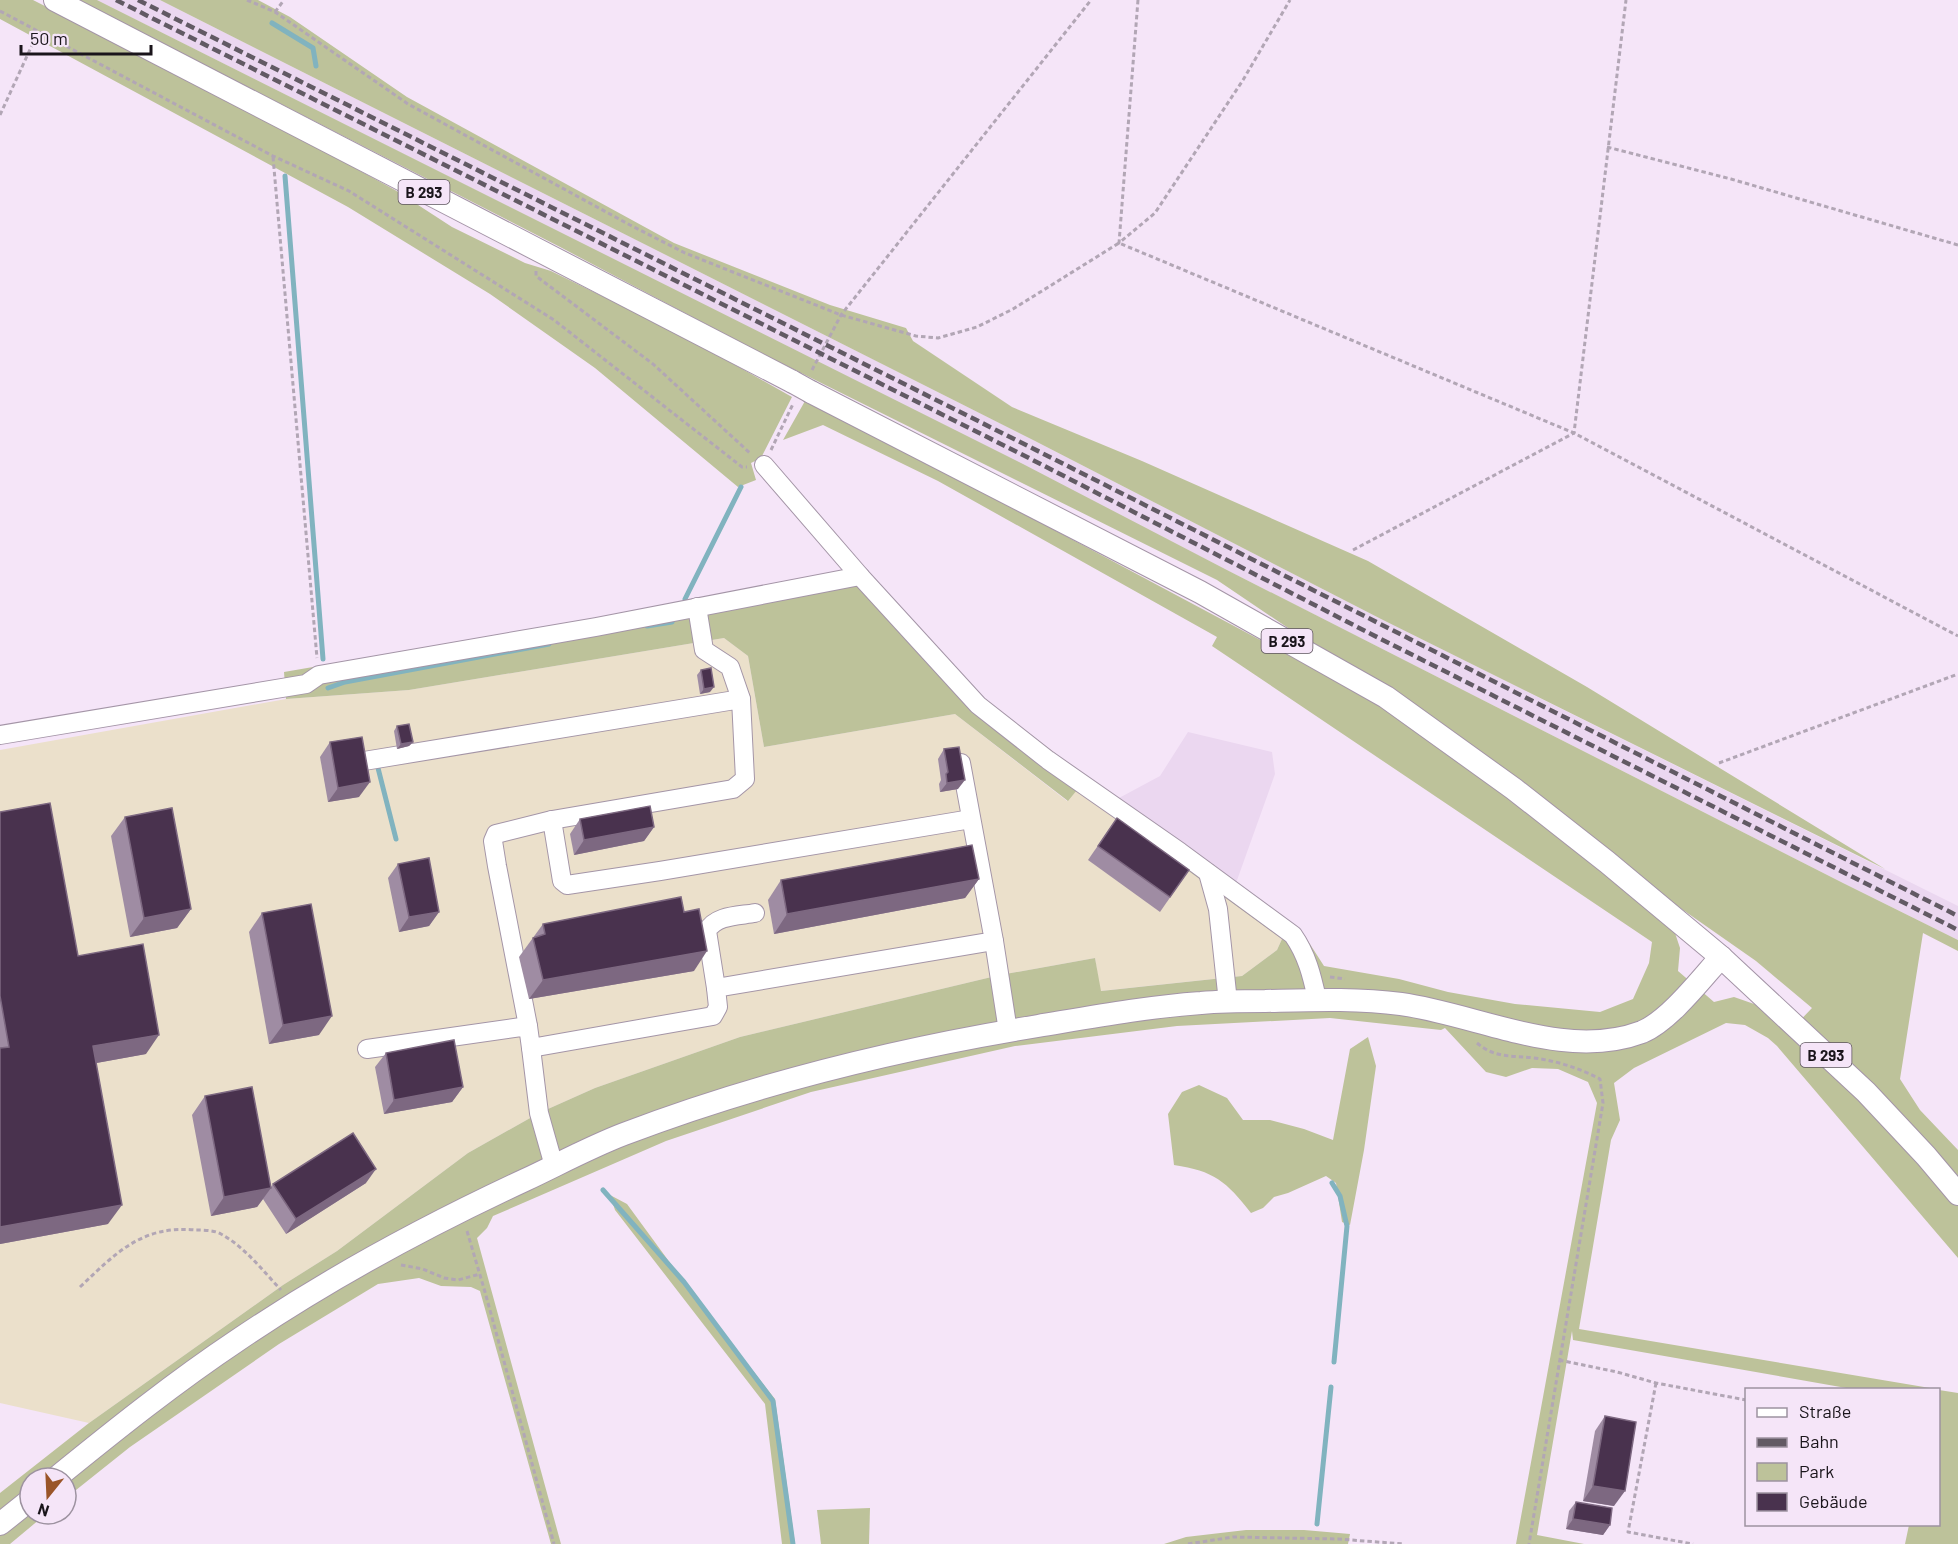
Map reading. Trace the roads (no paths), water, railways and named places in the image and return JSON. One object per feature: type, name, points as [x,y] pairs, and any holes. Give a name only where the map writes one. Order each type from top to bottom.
[{"type":"main road","name":"B 293","points":[[55,0],[536,251],[1200,592],[1386,697],[1514,789],[1607,862],[1721,957],[1866,1092],[1958,1194]]},
{"type":"main road","points":[[71,1466],[116,1429],[237,1340],[337,1278],[461,1211],[554,1166],[620,1136],[709,1104],[808,1074],[943,1043],[1091,1017],[1201,1003],[1317,999],[1402,1004],[1551,1038],[1604,1042],[1649,1029],[1681,1002],[1721,957]]},
{"type":"main road","points":[[0,1524],[18,1510]]},
{"type":"lane","points":[[764,465],[860,576],[978,705],[1048,760],[1293,935],[1303,950],[1312,974],[1317,999]]},
{"type":"lane","points":[[0,735],[306,684],[319,675],[860,576]]},
{"type":"lane","points":[[554,1166],[539,1113],[528,1026],[494,841],[496,834],[552,820],[733,789],[745,779],[741,699],[729,668],[704,651],[698,607]]},
{"type":"lane","points":[[358,762],[741,699]]},
{"type":"lane","points":[[962,763],[1008,1031]]},
{"type":"lane","points":[[552,820],[562,881],[567,885],[660,872],[971,819]]},
{"type":"lane","points":[[1208,873],[1218,909],[1227,1002]]},
{"type":"lane","points":[[531,1048],[713,1016],[718,1007],[706,931],[718,920],[755,913]]},
{"type":"lane","points":[[716,988],[994,941]]},
{"type":"lane","points":[[367,1049],[528,1026]]},
{"type":"waterway","points":[[272,23],[313,48],[316,66]]},
{"type":"waterway","points":[[285,176],[323,659]]},
{"type":"waterway","points":[[685,599],[741,487]]},
{"type":"waterway","points":[[647,626],[672,622]]},
{"type":"waterway","points":[[328,688],[345,682],[549,644]]},
{"type":"waterway","points":[[378,768],[396,839]]},
{"type":"waterway","points":[[1332,1183],[1340,1196],[1347,1226],[1334,1362]]},
{"type":"waterway","points":[[603,1190],[684,1282],[773,1401],[793,1544]]},
{"type":"waterway","points":[[1317,1524],[1331,1387]]},
{"type":"railway","points":[[116,0],[1025,456],[1371,634],[1958,930]]},
{"type":"railway","points":[[138,0],[1958,916]]}]
